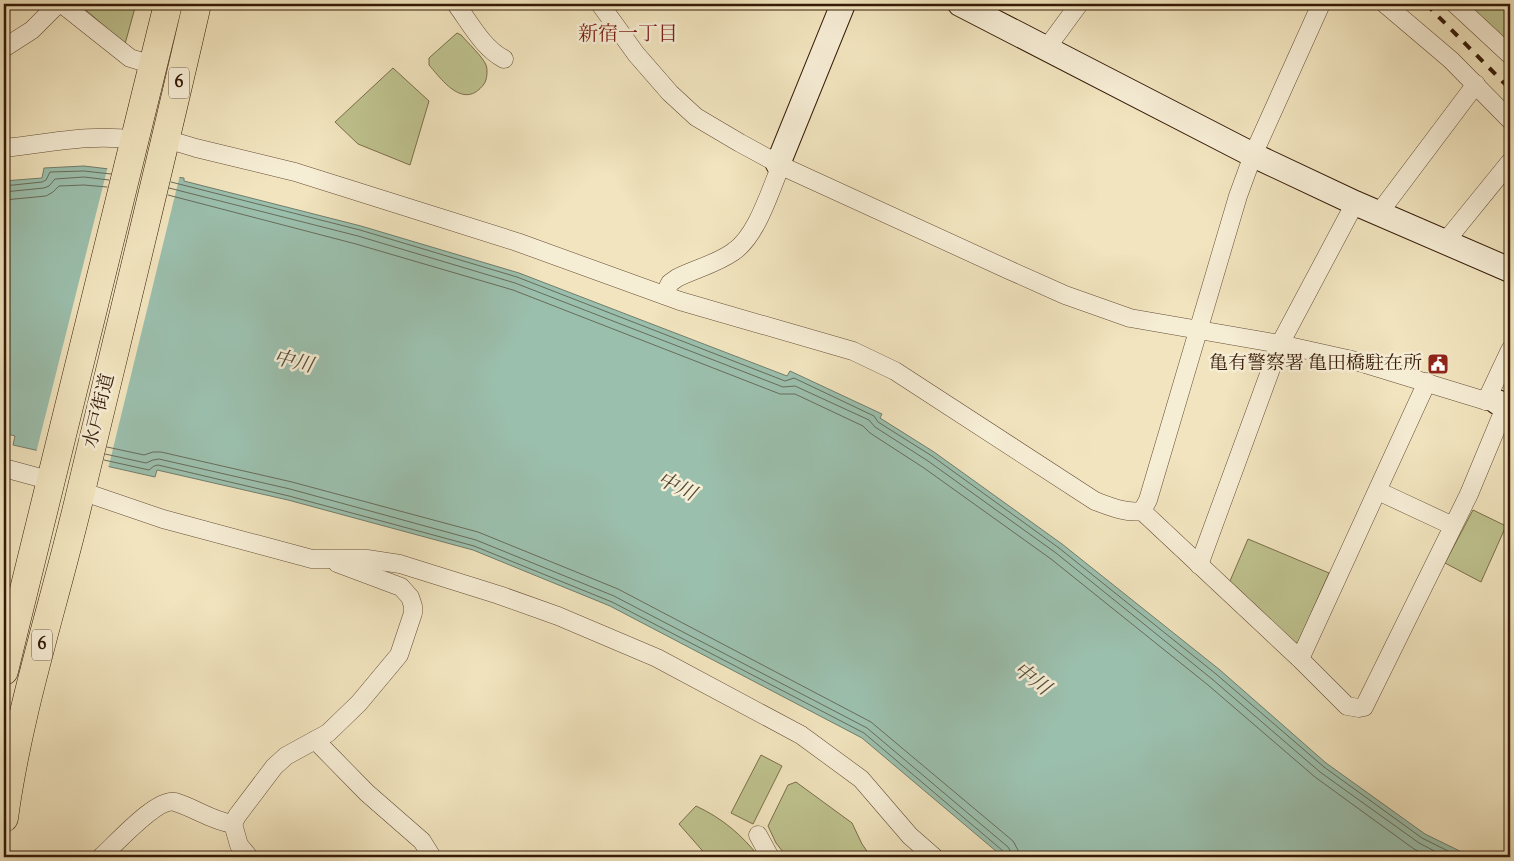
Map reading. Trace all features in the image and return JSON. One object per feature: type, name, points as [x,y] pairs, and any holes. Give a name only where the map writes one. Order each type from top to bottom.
[{"type":"highway","name":"水戸街道","points":[[4,671],[54,474],[168,4]]},
{"type":"highway","name":"水戸街道","points":[[4,818],[8,785],[22,720],[83,482],[197,4]]},
{"type":"street","points":[[4,48],[32,30],[58,4]]},
{"type":"street","points":[[62,4],[130,58],[152,65]]},
{"type":"street","points":[[456,4],[485,44],[504,59]]},
{"type":"street","points":[[600,4],[636,54],[670,93],[696,117],[780,165],[1065,295],[1130,318],[1280,344],[1352,360],[1500,404]]},
{"type":"street","points":[[664,295],[670,283],[677,278],[734,252],[746,239],[761,212],[843,4]]},
{"type":"street","points":[[960,4],[1253,155],[1355,203],[1510,270]]},
{"type":"street","points":[[1046,49],[1079,4]]},
{"type":"street","points":[[1142,511],[1148,500],[1238,196],[1253,155],[1321,4]]},
{"type":"street","points":[[1386,4],[1451,60],[1510,120]]},
{"type":"street","points":[[1455,4],[1510,55]]},
{"type":"street","points":[[1379,213],[1476,84]]},
{"type":"street","points":[[4,148],[117,137],[132,150]]},
{"type":"street","points":[[163,151],[196,148],[295,172],[466,225],[664,295],[733,317],[818,339],[853,351],[895,371],[1095,501],[1118,510],[1142,511],[1300,659],[1347,706],[1360,708],[1364,707],[1469,494],[1500,404],[1510,350]]},
{"type":"street","points":[[1445,242],[1510,162]]},
{"type":"street","points":[[1200,565],[1280,344],[1355,203]]},
{"type":"street","points":[[1300,659],[1427,382]]},
{"type":"street","points":[[4,468],[54,474]]},
{"type":"street","points":[[83,482],[172,522],[312,559],[367,559],[400,564],[499,595],[558,616],[657,658],[801,735],[861,779],[910,836],[934,857]]},
{"type":"street","points":[[1378,491],[1453,526]]},
{"type":"street","points":[[249,857],[239,845],[233,824],[237,816],[274,767],[286,756],[328,733],[359,703],[399,655],[413,613],[410,597],[401,588],[329,560]]},
{"type":"street","points":[[315,740],[367,793],[422,841],[432,857]]},
{"type":"street","points":[[101,857],[146,815],[159,805],[172,801],[216,820],[233,824]]},
{"type":"street","points":[[758,835],[770,857]]},
{"type":"green space","points":[[79,4],[136,4],[125,44]]},
{"type":"green space","points":[[1464,4],[1510,4],[1510,46]]},
{"type":"green space","points":[[457,33],[478,54],[487,67],[484,84],[476,92],[469,95],[461,94],[447,85],[429,65],[429,58]]},
{"type":"green space","points":[[393,68],[429,101],[410,165],[358,144],[335,122]]},
{"type":"green space","points":[[1473,510],[1506,526],[1481,582],[1445,563]]},
{"type":"green space","points":[[1248,539],[1329,573],[1298,643],[1295,643],[1230,581]]},
{"type":"green space","points":[[761,755],[782,766],[753,824],[731,813]]},
{"type":"green space","points":[[796,782],[852,823],[862,844],[871,857],[787,857],[776,843],[768,826],[788,785]]},
{"type":"green space","points":[[696,806],[731,828],[746,841],[759,857],[708,857],[679,824]]},
{"type":"water","name":"中川","points":[[84,166],[184,178],[184,181],[361,226],[519,273],[787,376],[790,371],[882,414],[880,418],[934,452],[1062,544],[1220,670],[1326,763],[1425,834],[1472,857],[1003,857],[862,738],[610,606],[473,550],[288,500],[157,470],[155,477],[13,445],[15,436],[4,433],[4,181],[42,178],[44,168]]},
{"type":"pier","points":[[108,166],[180,175],[108,469],[36,453]]},
{"type":"railway","points":[[1426,4],[1510,89]]},
{"type":"place","name":"亀有警察署 亀田橋駐在所","points":[[1438,364]]},
{"type":"district","name":"新宿一丁目","points":[[628,35]]}]
